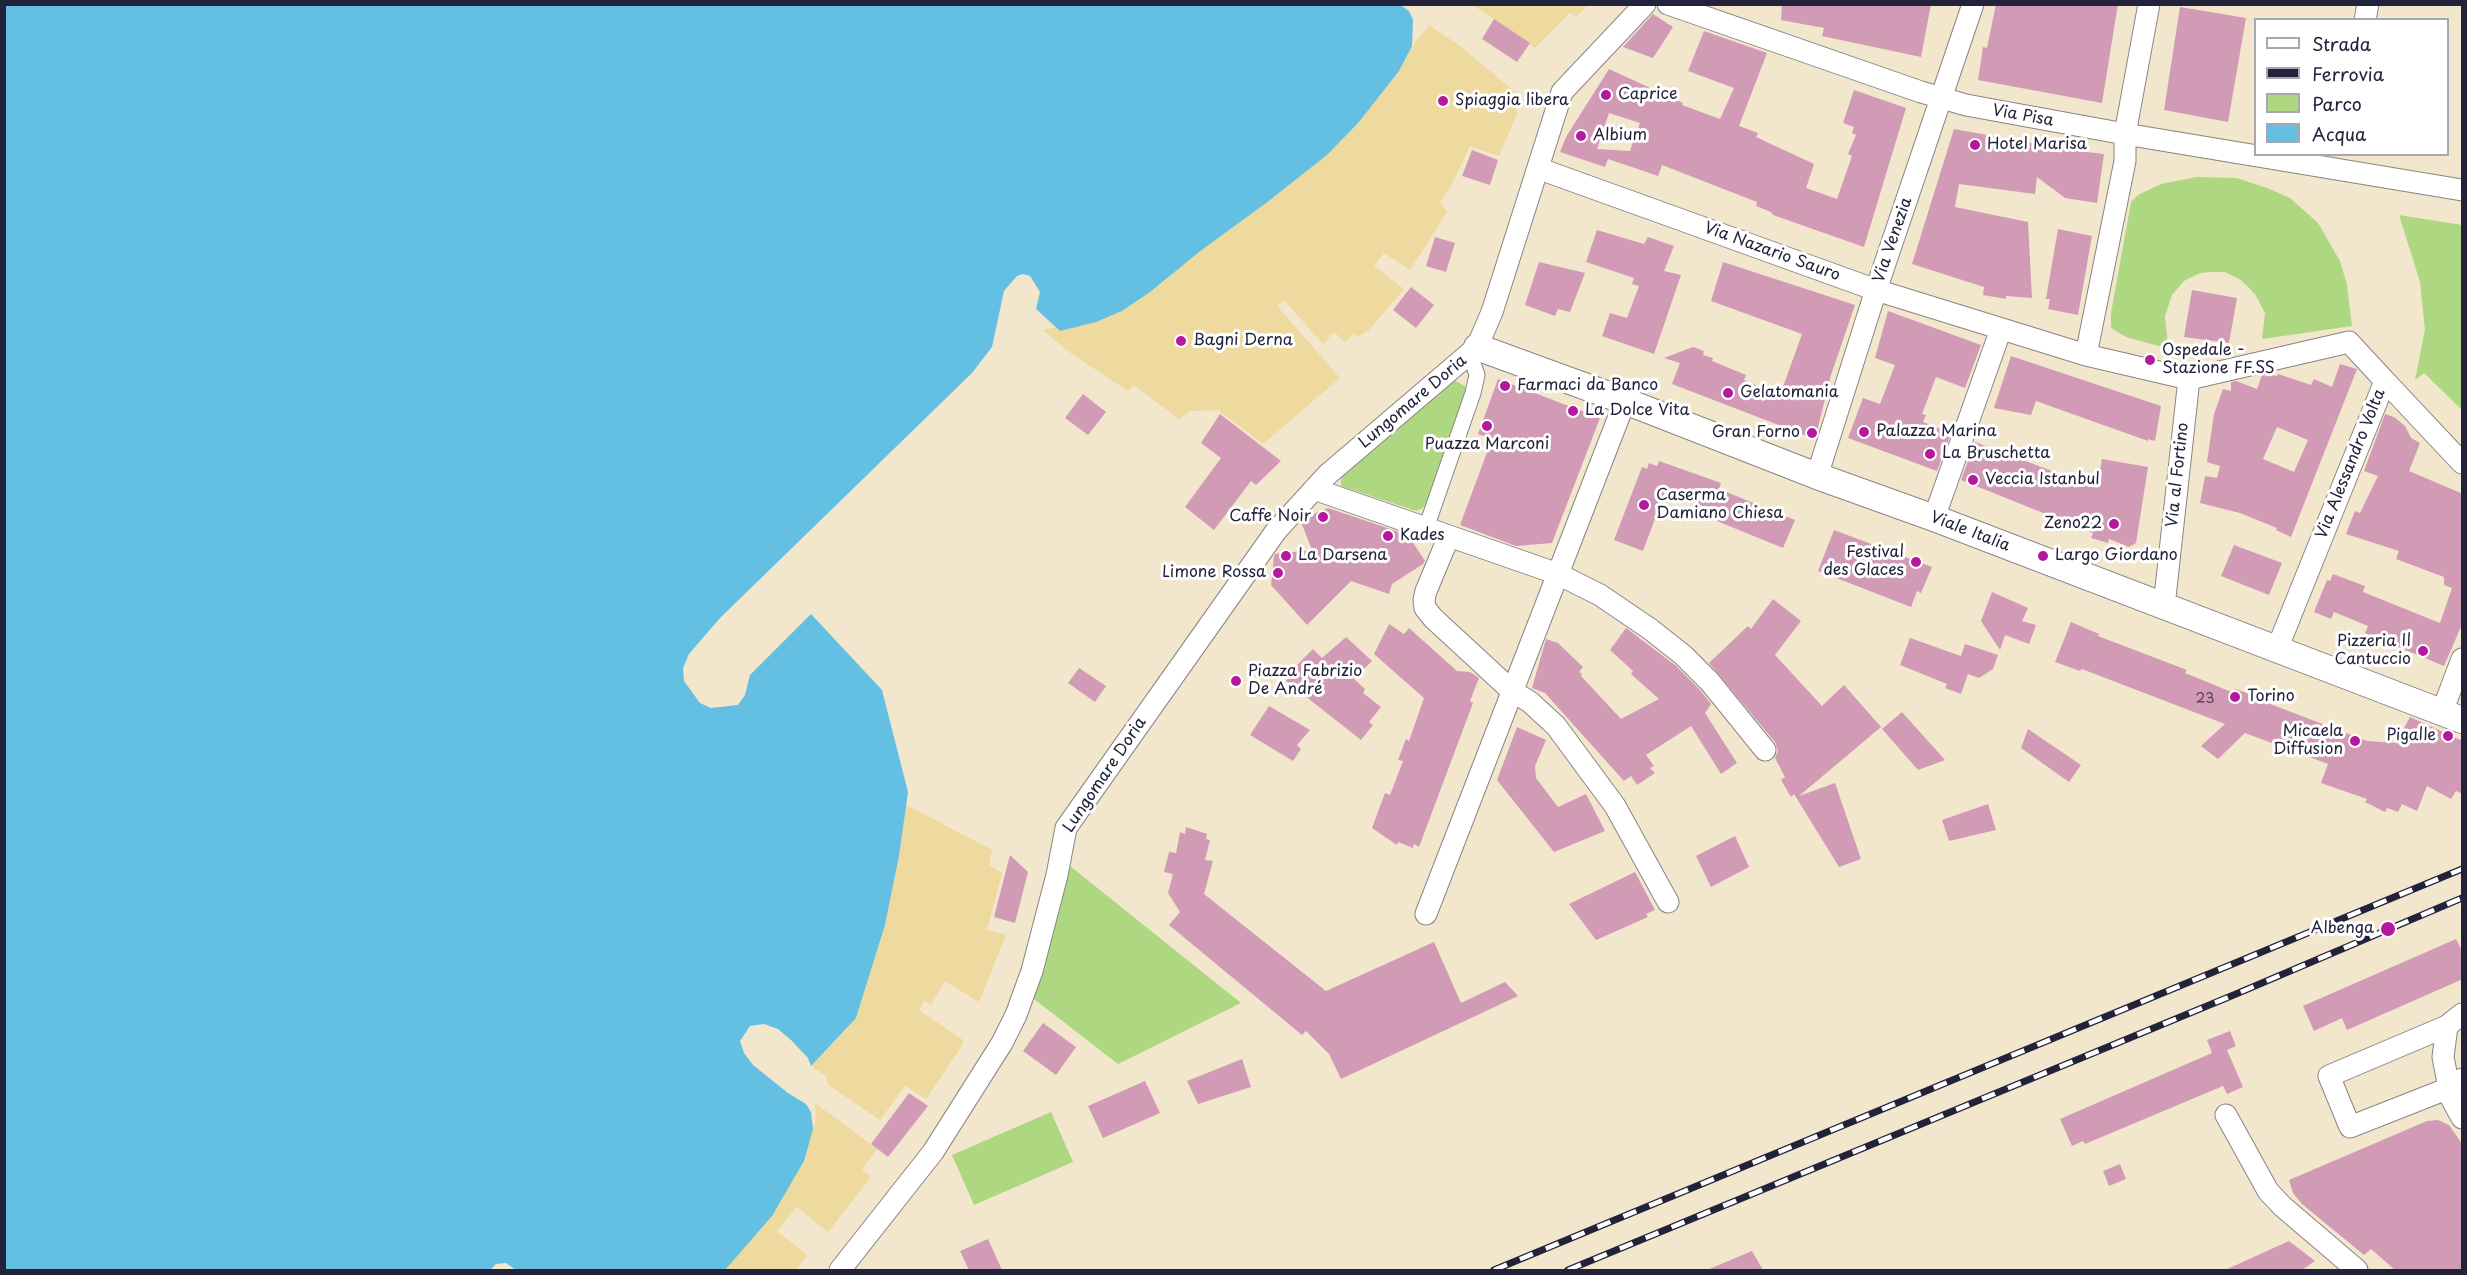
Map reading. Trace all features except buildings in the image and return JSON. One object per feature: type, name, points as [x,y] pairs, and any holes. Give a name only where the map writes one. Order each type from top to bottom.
[{"type":"street","points":[[1426,528],[1473,393],[1477,375],[1474,351],[1492,312],[1540,169],[1562,92],[1645,4]]},
{"type":"street","name":"Via Pisa","points":[[1668,4],[1921,92],[1966,105],[2125,135],[2254,151]]},
{"type":"street","name":"Via Venezia","points":[[1817,476],[1876,290],[1973,4]]},
{"type":"street","points":[[2086,355],[2125,161],[2125,135],[2149,4]]},
{"type":"street","name":"Via Pisa","points":[[2293,156],[2341,162],[2463,190]]},
{"type":"street","name":"Via Nazario Sauro","points":[[1540,169],[1876,290],[2086,355],[2189,379]]},
{"type":"street","points":[[1934,518],[2001,329]]},
{"type":"street","name":"Via Alessandro Volta","points":[[2189,379],[2349,342],[2385,381],[2277,649]]},
{"type":"street","name":"Viale Italia","points":[[1474,351],[1625,401],[2452,716]]},
{"type":"street","name":"Lungomare Doria","points":[[840,1270],[933,1152],[1002,1043],[1016,1015],[1034,960],[1057,875],[1066,828],[1276,531],[1327,475],[1474,351]]},
{"type":"street","name":"Via al Fortino","points":[[2164,606],[2189,379]]},
{"type":"street","points":[[2385,381],[2463,463]]},
{"type":"street","points":[[1426,914],[1625,401]]},
{"type":"street","points":[[1314,489],[1558,574],[1600,594],[1650,628],[1683,655],[1710,682],[1766,750]]},
{"type":"street","points":[[1449,536],[1426,591],[1425,608],[1512,692],[1530,702],[1556,726],[1615,806],[1668,902]]},
{"type":"street","points":[[2452,716],[2463,659]]},
{"type":"street","points":[[2455,1020],[2443,1057],[2456,1084],[2463,1118]]},
{"type":"street","points":[[2455,1020],[2329,1076],[2350,1127],[2456,1084]]},
{"type":"street","points":[[2226,1115],[2268,1191],[2282,1206],[2357,1270]]},
{"type":"green space","points":[[2196,177],[2237,178],[2267,188],[2290,198],[2318,223],[2340,261],[2347,285],[2352,326],[2262,339],[2265,313],[2255,294],[2241,280],[2225,272],[2212,272],[2200,273],[2184,281],[2172,295],[2165,316],[2168,346],[2159,346],[2126,337],[2111,328],[2111,313],[2131,202],[2138,195],[2161,184]]},
{"type":"green space","points":[[2399,215],[2462,225],[2462,410],[2424,373],[2415,380],[2425,330],[2420,282]]},
{"type":"green space","points":[[1454,380],[1465,386],[1466,392],[1428,500],[1423,508],[1416,511],[1341,486],[1341,479],[1345,473]]},
{"type":"green space","points":[[1070,866],[1241,1003],[1118,1064],[1034,999]]},
{"type":"green space","points":[[1051,1112],[1073,1162],[974,1205],[952,1155]]},
{"type":"sand","points":[[1473,5],[1588,5],[1576,17],[1570,13],[1535,48]]},
{"type":"sand","points":[[1429,25],[1460,46],[1515,92],[1517,114],[1499,156],[1470,146],[1451,186],[1440,202],[1447,212],[1410,270],[1384,253],[1374,266],[1404,289],[1369,330],[1358,337],[1354,334],[1345,342],[1334,332],[1323,344],[1284,300],[1277,306],[1340,378],[1263,444],[1218,410],[1191,411],[1179,419],[1134,385],[1128,391],[1069,352],[1043,330],[1065,325],[1364,111]]},
{"type":"sand","points":[[905,804],[992,850],[989,865],[1002,873],[987,930],[1006,935],[979,1002],[945,981],[931,1005],[924,1001],[919,1010],[963,1040],[963,1044],[926,1099],[905,1086],[880,1120],[828,1085],[826,1076],[811,1066],[856,1018],[885,925],[899,856]]},
{"type":"sand","points":[[815,1103],[877,1149],[862,1170],[871,1177],[828,1232],[797,1207],[777,1231],[807,1255],[796,1270],[717,1270],[800,1155],[816,1122]]},
{"type":"water","points":[[1399,4],[1409,11],[1413,20],[1412,46],[1399,71],[1358,123],[1327,155],[1150,292],[1122,311],[1096,322],[1060,331],[1036,309],[1040,292],[1030,276],[1023,274],[1017,276],[1004,291],[992,347],[972,373],[720,618],[689,654],[683,668],[684,681],[700,703],[711,708],[738,705],[745,695],[750,675],[811,614],[882,690],[908,792],[899,856],[885,925],[856,1018],[811,1066],[808,1058],[791,1040],[778,1029],[764,1024],[750,1026],[740,1041],[744,1053],[753,1065],[788,1093],[806,1104],[811,1112],[813,1129],[804,1161],[772,1216],[725,1270],[516,1270],[506,1263],[496,1264],[490,1270],[5,1270],[5,5]]},
{"type":"railway","points":[[1494,1270],[2462,869]]},
{"type":"railway","points":[[1568,1270],[2236,994],[2462,898]]},
{"type":"place","name":"Caprice","points":[[1606,95]]},
{"type":"place","name":"Spiaggia libera","points":[[1443,101]]},
{"type":"place","name":"Albium","points":[[1581,136]]},
{"type":"place","name":"Hotel Marisa","points":[[1975,145]]},
{"type":"place","name":"Bagni Derna","points":[[1181,341]]},
{"type":"place","name":"Ospedale - Stazione FF.SS","points":[[2150,360]]},
{"type":"place","name":"Farmaci da Banco","points":[[1505,386]]},
{"type":"place","name":"Gelatomania","points":[[1728,393]]},
{"type":"place","name":"La Dolce Vita","points":[[1573,411]]},
{"type":"place","name":"Puazza Marconi","points":[[1487,426]]},
{"type":"place","name":"Palazza Marina","points":[[1864,432]]},
{"type":"place","name":"Gran Forno","points":[[1812,433]]},
{"type":"place","name":"La Bruschetta","points":[[1930,454]]},
{"type":"place","name":"Veccia Istanbul","points":[[1973,480]]},
{"type":"place","name":"Caserma Damiano Chiesa","points":[[1644,505]]},
{"type":"place","name":"Caffe Noir","points":[[1323,517]]},
{"type":"place","name":"Zeno22","points":[[2114,524]]},
{"type":"place","name":"Kades","points":[[1388,536]]},
{"type":"place","name":"La Darsena","points":[[1286,556]]},
{"type":"place","name":"Largo Giordano","points":[[2043,556]]},
{"type":"place","name":"Festival des Glaces","points":[[1916,562]]},
{"type":"place","name":"Limone Rossa","points":[[1278,573]]},
{"type":"place","name":"Pizzeria Il Cantuccio","points":[[2423,651]]},
{"type":"place","name":"Piazza Fabrizio De André","points":[[1236,681]]},
{"type":"place","name":"Torino","points":[[2235,697]]},
{"type":"place","name":"Pigalle","points":[[2448,736]]},
{"type":"place","name":"Micaela Diffusion","points":[[2355,741]]},
{"type":"place","name":"Albenga","points":[[2388,929]]}]
